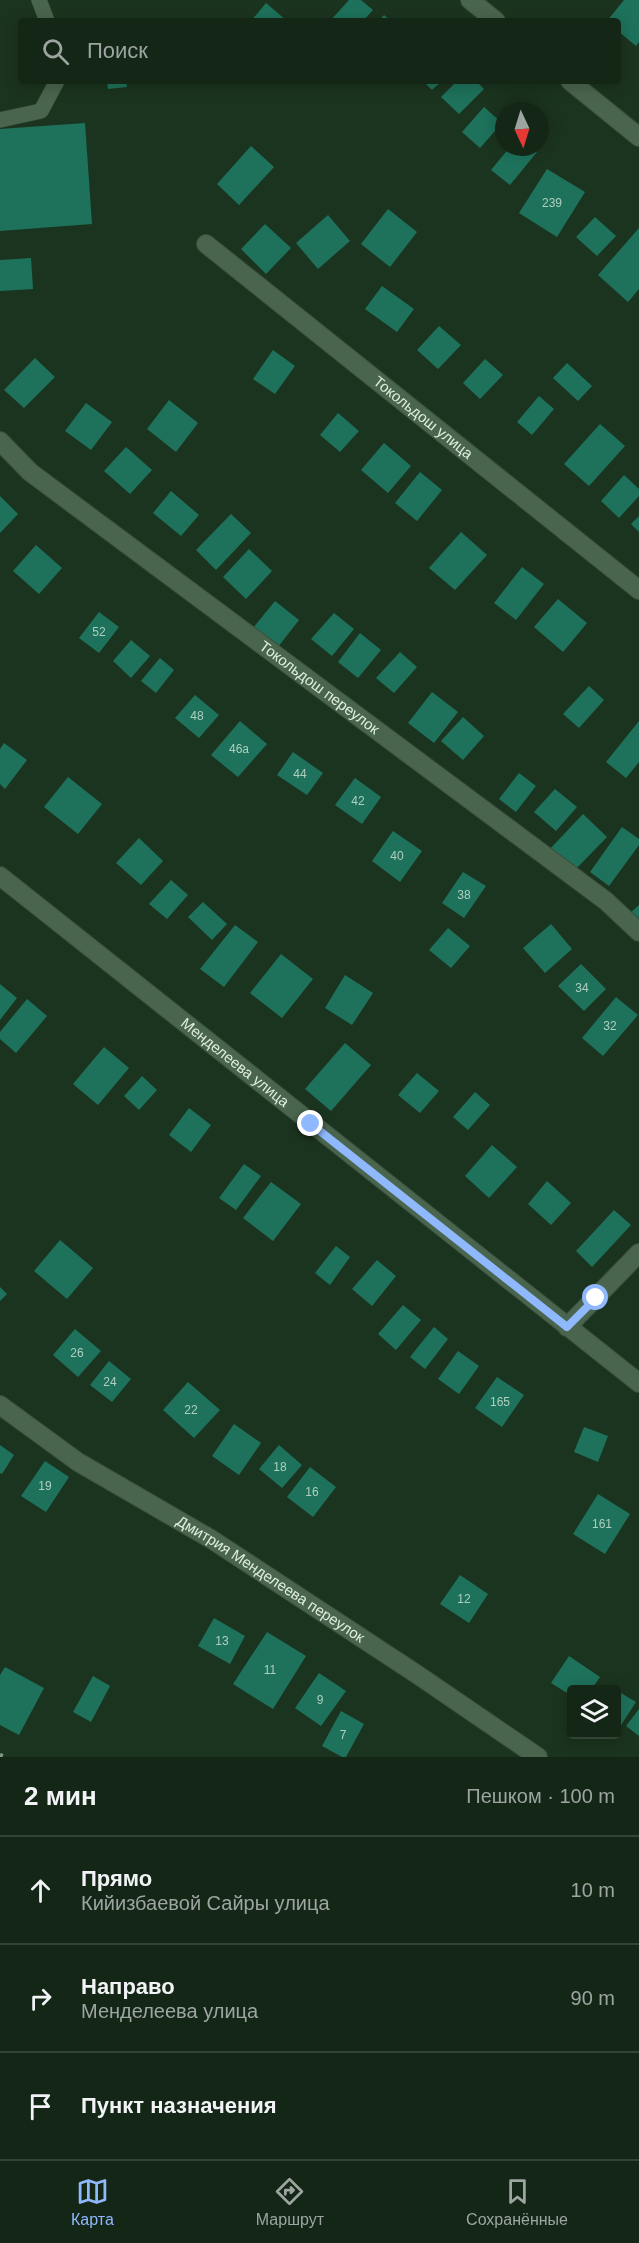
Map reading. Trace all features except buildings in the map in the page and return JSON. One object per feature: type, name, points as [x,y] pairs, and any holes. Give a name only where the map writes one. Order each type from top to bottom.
[{"type":"street","points":[[470,0],[492,18]]},
{"type":"street","points":[[574,84],[639,137]]},
{"type":"street","name":"Токольдош улица","points":[[206,244],[639,590]]},
{"type":"street","name":"Токольдош переулок","points":[[0,441],[30,472],[606,901],[639,932]]},
{"type":"street","name":"Менделеева улица","points":[[0,876],[639,1383]]},
{"type":"street","points":[[567,1327],[639,1253]]},
{"type":"street","name":"Дмитрия Менделеева переулок","points":[[0,1406],[78,1462],[211,1539],[538,1757]]},
{"type":"lane","points":[[39,0],[46,18]]},
{"type":"lane","points":[[0,120],[41,111],[55,84]]},
{"type":"path","points":[[0,1755],[7,1757]]},
{"type":"route","points":[[311,1124],[567,1327],[596,1298]]}]
